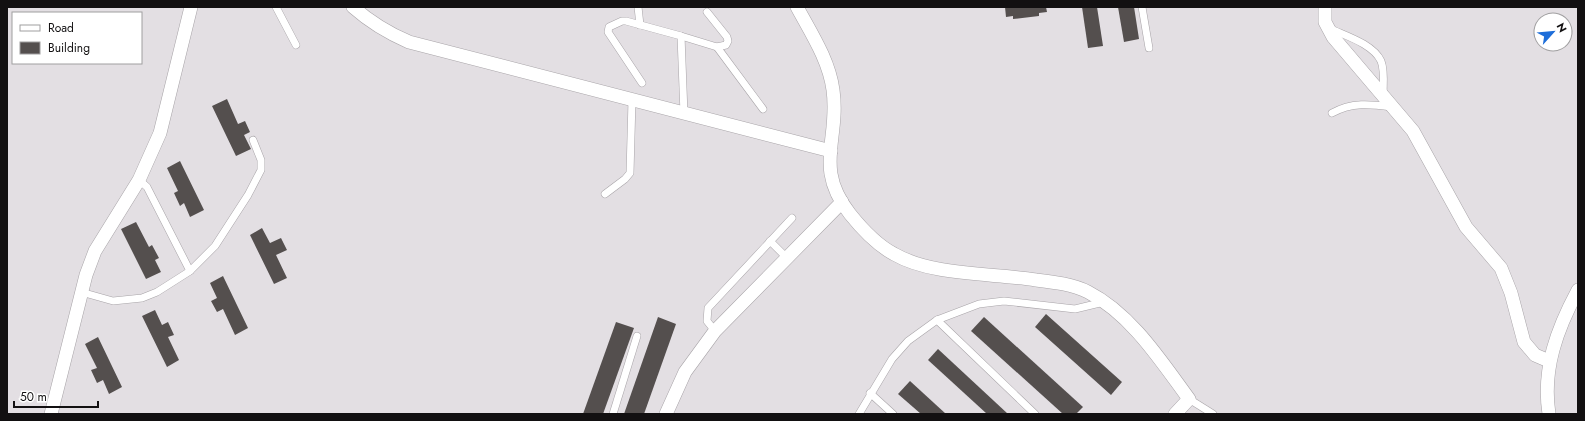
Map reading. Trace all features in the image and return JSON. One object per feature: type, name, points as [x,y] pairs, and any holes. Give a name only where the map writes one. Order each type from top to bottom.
[{"type":"street","points":[[51,414],[81,292],[95,251],[139,180],[160,133],[191,7]]},
{"type":"street","points":[[353,7],[391,35],[409,42],[831,151]]},
{"type":"street","points":[[796,7],[823,55],[831,76],[835,105],[829,165],[830,175],[842,202],[866,232],[894,254],[916,264],[937,269],[1061,283],[1087,292],[1104,302],[1137,333],[1189,399],[1175,414]]},
{"type":"street","points":[[1326,7],[1326,22],[1338,44],[1405,120],[1423,147],[1466,227],[1501,268],[1511,293],[1524,342],[1535,355],[1550,361]]},
{"type":"street","points":[[666,414],[685,372],[715,331],[842,202]]},
{"type":"street","points":[[1549,414],[1547,380],[1550,361],[1560,326],[1578,290]]},
{"type":"lane","points":[[276,7],[296,45]]},
{"type":"lane","points":[[638,7],[640,25]]},
{"type":"lane","points":[[1142,7],[1150,48]]},
{"type":"lane","points":[[642,83],[608,29],[622,21],[717,47],[726,45],[727,38],[707,12]]},
{"type":"lane","points":[[1328,28],[1367,47],[1379,57],[1383,70],[1383,96]]},
{"type":"lane","points":[[681,36],[684,114]]},
{"type":"lane","points":[[717,47],[763,109]]},
{"type":"lane","points":[[606,194],[625,179],[630,173],[632,100]]},
{"type":"lane","points":[[1332,113],[1341,108],[1357,105],[1370,104],[1394,107]]},
{"type":"lane","points":[[81,292],[113,301],[142,298],[157,292],[190,271],[215,246],[248,195],[261,170],[261,160],[253,140]]},
{"type":"lane","points":[[139,180],[147,187],[190,271]]},
{"type":"lane","points":[[715,331],[708,321],[708,308],[792,218]]},
{"type":"lane","points":[[770,241],[787,258]]},
{"type":"lane","points":[[859,414],[870,393],[896,354],[908,341],[938,320],[979,304],[1004,301],[1075,309],[1104,302]]},
{"type":"lane","points":[[938,320],[1035,414]]},
{"type":"lane","points":[[613,414],[637,336]]},
{"type":"lane","points":[[870,393],[893,414]]},
{"type":"lane","points":[[1189,399],[1213,414]]},
{"type":"building","points":[[1005,7],[1046,7],[1047,12],[1039,13],[1039,16],[1013,19],[1013,16],[1006,17]]},
{"type":"building","points":[[1082,7],[1097,7],[1103,46],[1088,48]]},
{"type":"building","points":[[1118,7],[1134,7],[1139,39],[1124,42]]},
{"type":"building","points":[[227,99],[238,124],[245,121],[250,132],[244,135],[251,149],[236,156],[212,106]]},
{"type":"building","points":[[180,161],[204,210],[190,217],[184,203],[180,206],[174,193],[178,191],[167,168]]},
{"type":"building","points":[[136,222],[149,247],[152,245],[159,258],[155,260],[161,272],[146,279],[121,229]]},
{"type":"building","points":[[262,228],[270,243],[281,238],[287,250],[276,255],[287,278],[274,284],[250,235]]},
{"type":"building","points":[[223,276],[248,328],[235,335],[223,309],[217,312],[211,301],[217,298],[210,283]]},
{"type":"building","points":[[155,310],[162,325],[168,322],[174,335],[168,337],[179,360],[167,367],[142,316]]},
{"type":"building","points":[[1046,314],[1122,382],[1111,395],[1035,327]]},
{"type":"building","points":[[658,317],[676,324],[644,414],[624,414]]},
{"type":"building","points":[[984,317],[1083,407],[1076,414],[1063,414],[971,331]]},
{"type":"building","points":[[616,322],[634,328],[603,414],[583,414]]},
{"type":"building","points":[[98,337],[122,387],[109,394],[103,380],[97,383],[91,370],[97,368],[85,344]]},
{"type":"building","points":[[938,349],[1008,414],[987,414],[928,360]]},
{"type":"building","points":[[910,381],[946,414],[921,414],[898,394]]}]
